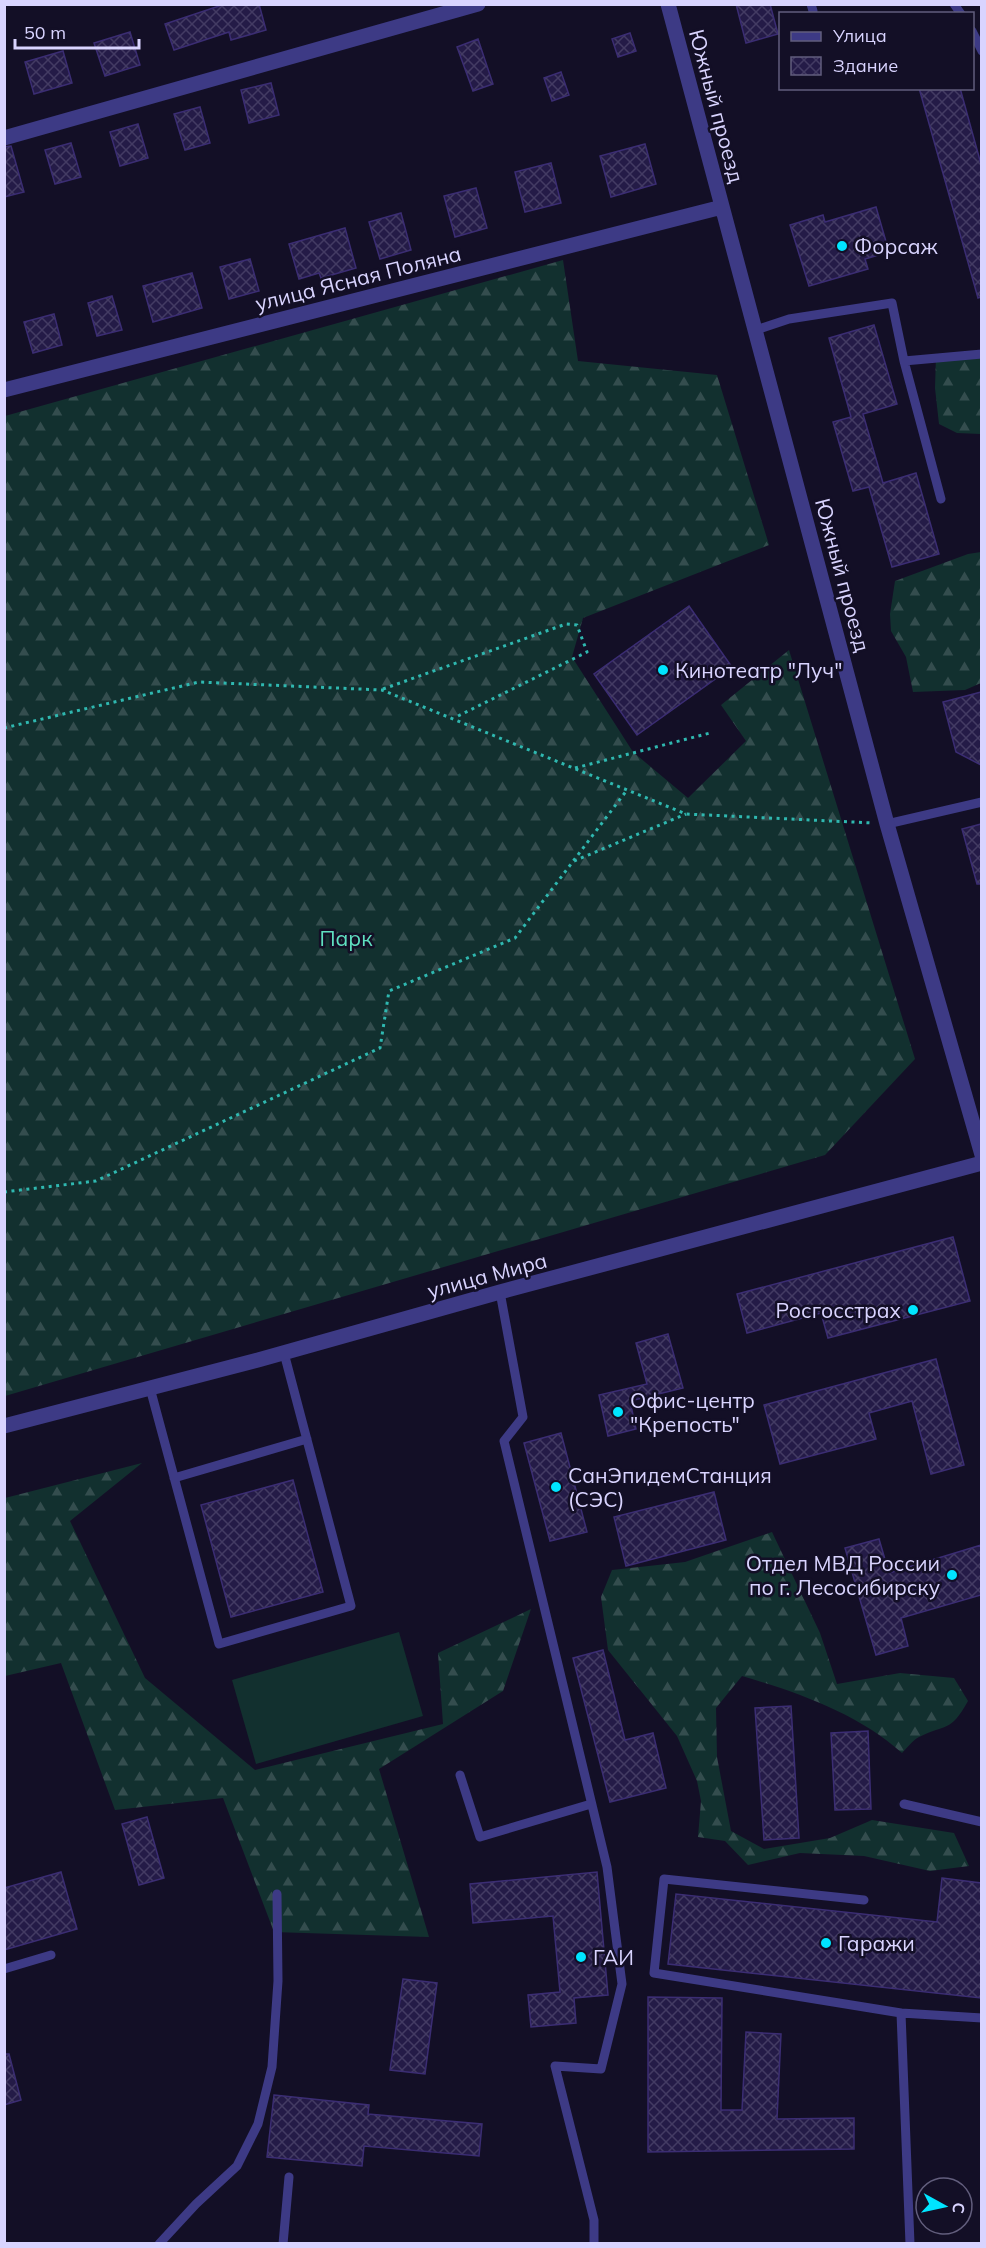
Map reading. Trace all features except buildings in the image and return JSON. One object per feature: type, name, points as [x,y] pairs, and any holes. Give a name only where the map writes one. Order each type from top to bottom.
[{"type":"street","points":[[4,138],[478,4]]},
{"type":"street","name":"Южный проезд","points":[[668,4],[887,824],[981,1155]]},
{"type":"street","name":"улица Ясная Поляна","points":[[4,390],[722,207]]},
{"type":"street","name":"улица Мира","points":[[4,1426],[284,1353],[500,1292],[981,1163]]},
{"type":"lane","points":[[974,35],[981,51]]},
{"type":"lane","points":[[756,330],[789,319],[892,303],[904,361],[941,499]]},
{"type":"lane","points":[[904,361],[981,354]]},
{"type":"lane","points":[[887,824],[981,802]]},
{"type":"lane","points":[[500,1292],[523,1417],[504,1441],[607,1867],[622,1984],[601,2069],[555,2066],[594,2220],[594,2244]]},
{"type":"lane","points":[[150,1389],[219,1644],[351,1606],[284,1353]]},
{"type":"lane","points":[[174,1478],[307,1439]]},
{"type":"lane","points":[[460,1775],[480,1837],[591,1804]]},
{"type":"lane","points":[[904,1804],[981,1822]]},
{"type":"lane","points":[[864,1899],[664,1879],[654,1973],[901,2013],[981,2018]]},
{"type":"lane","points":[[159,2244],[196,2204],[237,2166],[258,2124],[272,2067],[278,1981],[277,1894]]},
{"type":"lane","points":[[4,1969],[51,1955]]},
{"type":"lane","points":[[901,2013],[910,2244]]},
{"type":"lane","points":[[283,2244],[288,2177]]},
{"type":"path","points":[[382,690],[567,624],[577,625],[587,652],[453,719]]},
{"type":"path","points":[[4,728],[199,682],[382,690],[686,814],[887,824]]},
{"type":"path","points":[[573,768],[710,732]]},
{"type":"path","points":[[4,1192],[96,1181],[380,1048],[389,991],[515,938],[627,790]]},
{"type":"path","points":[[573,861],[686,814]]},
{"type":"green space","name":"Парк","points":[[563,260],[578,361],[717,375],[769,545],[583,618],[572,657],[633,752],[688,798],[746,741],[721,705],[789,650],[915,1059],[825,1155],[5,1396],[5,416]]},
{"type":"green space","points":[[981,356],[981,434],[957,433],[939,424],[935,388],[936,357]]},
{"type":"green space","points":[[981,552],[981,683],[965,690],[913,692],[906,657],[891,631],[890,614],[895,581],[968,554]]},
{"type":"green space","points":[[142,1463],[70,1521],[145,1678],[255,1770],[443,1724],[438,1653],[531,1609],[503,1691],[379,1769],[429,1937],[274,1932],[223,1798],[115,1810],[61,1663],[5,1676],[5,1498]]},
{"type":"green space","points":[[772,1532],[820,1633],[837,1684],[900,1673],[954,1678],[968,1701],[952,1723],[917,1738],[902,1753],[885,1739],[847,1716],[784,1689],[742,1676],[716,1708],[717,1757],[731,1831],[764,1849],[830,1838],[872,1820],[954,1833],[969,1866],[930,1871],[864,1856],[800,1853],[748,1865],[725,1841],[698,1837],[701,1801],[697,1781],[677,1736],[608,1650],[601,1597],[612,1570],[685,1562]]},
{"type":"green space","points":[[399,1632],[423,1716],[256,1764],[232,1680]]},
{"type":"place","name":"Форсаж","points":[[842,246]]},
{"type":"place","name":"Кинотеатр \"Луч\"","points":[[663,670]]},
{"type":"place","name":"Росгосстрах","points":[[913,1310]]},
{"type":"place","name":"Офис-центр \"Крепость\"","points":[[618,1412]]},
{"type":"place","name":"СанЭпидемСтанция (СЭС)","points":[[556,1487]]},
{"type":"place","name":"Отдел МВД России по г. Лесосибирску","points":[[952,1575]]},
{"type":"place","name":"Гаражи","points":[[826,1943]]},
{"type":"place","name":"ГАИ","points":[[581,1957]]}]
